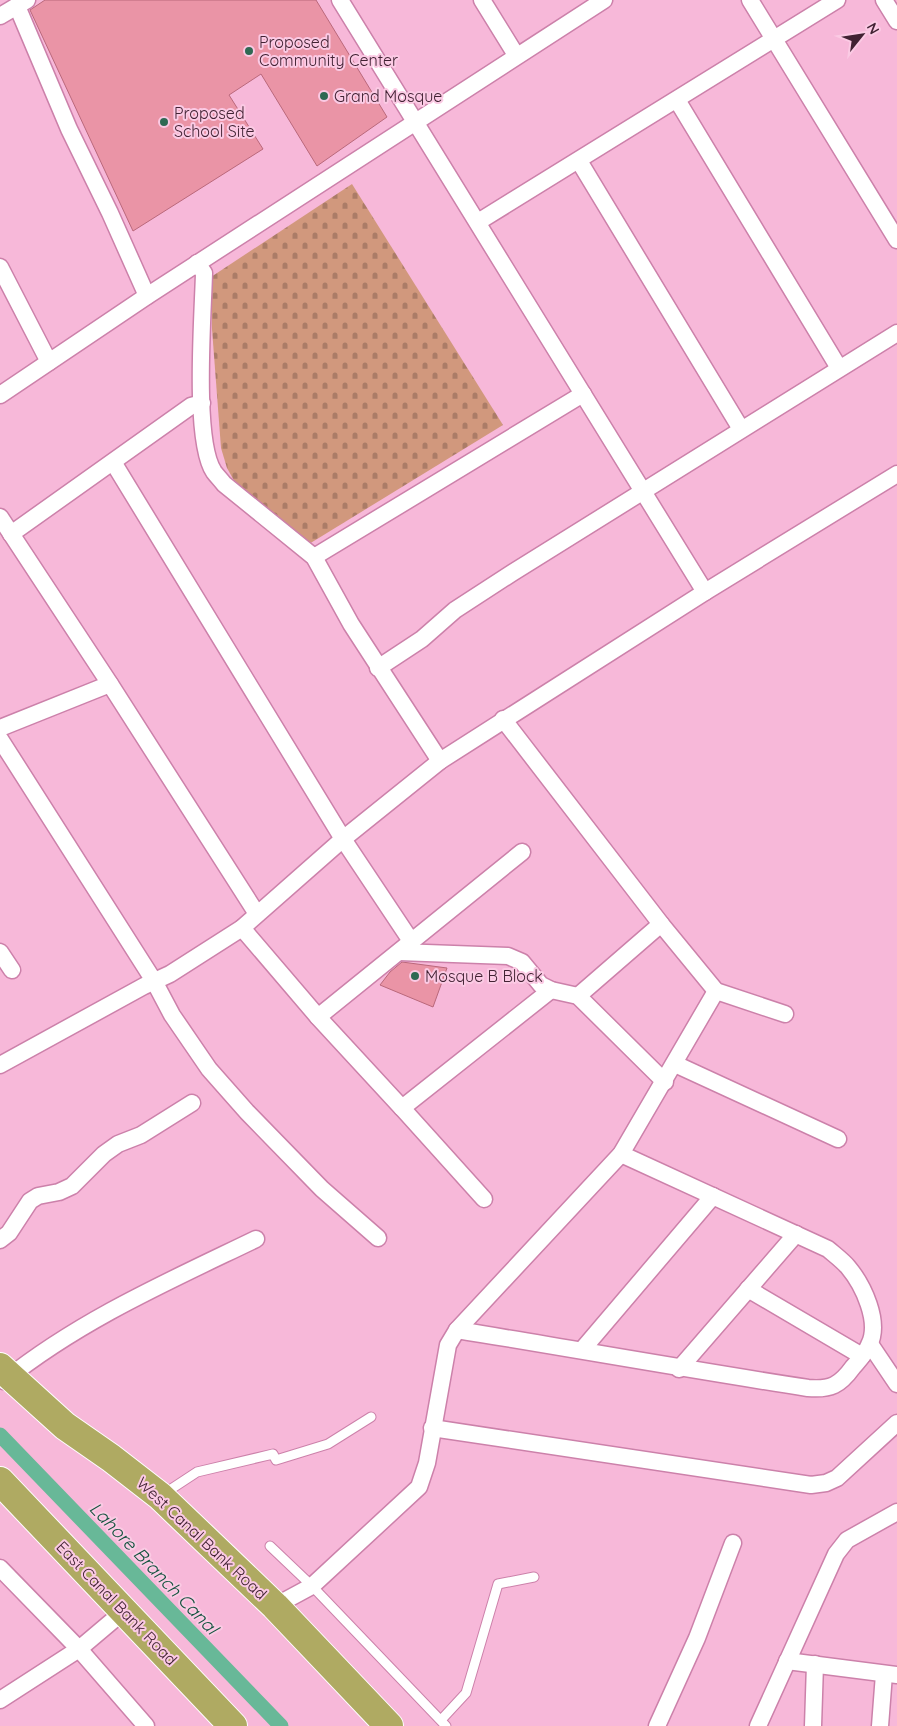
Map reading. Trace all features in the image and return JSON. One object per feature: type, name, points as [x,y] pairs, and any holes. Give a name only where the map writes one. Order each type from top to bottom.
[{"type":"highway","name":"West Canal Bank Road","points":[[3,1376],[65,1426],[118,1463],[160,1496],[275,1606],[389,1726]]},
{"type":"highway","name":"East Canal Bank Road","points":[[0,1481],[233,1726]]},
{"type":"street","points":[[340,0],[705,592]]},
{"type":"street","points":[[482,0],[516,55]]},
{"type":"street","points":[[0,395],[197,263],[516,55],[604,0]]},
{"type":"street","points":[[750,0],[897,240]]},
{"type":"street","points":[[478,222],[677,100],[772,38],[837,0]]},
{"type":"street","points":[[884,0],[897,21]]},
{"type":"street","points":[[0,16],[22,3],[69,130],[110,213],[147,296]]},
{"type":"street","points":[[677,100],[839,368]]},
{"type":"street","points":[[579,161],[741,429]]},
{"type":"street","points":[[197,263],[204,274],[202,403],[204,432],[214,472],[224,484],[314,557],[378,668],[440,761]]},
{"type":"street","points":[[0,267],[49,362]]},
{"type":"street","points":[[378,668],[422,639],[454,610],[643,490],[897,333]]},
{"type":"street","points":[[314,557],[583,394]]},
{"type":"street","points":[[11,534],[191,406],[202,403]]},
{"type":"street","points":[[113,462],[343,839],[411,941]]},
{"type":"street","points":[[0,1065],[170,974],[242,928],[343,839],[440,761],[503,719],[705,592],[897,474]]},
{"type":"street","points":[[0,517],[110,684],[257,914]]},
{"type":"street","points":[[0,728],[110,684]]},
{"type":"street","points":[[503,719],[661,924],[716,991],[785,1014]]},
{"type":"street","points":[[0,739],[194,1046],[228,1091],[322,1188],[378,1238]]},
{"type":"street","points":[[318,1017],[522,852]]},
{"type":"street","points":[[578,996],[661,924]]},
{"type":"street","points":[[242,928],[318,1017],[484,1199]]},
{"type":"street","points":[[0,952],[12,970]]},
{"type":"street","points":[[399,952],[512,956],[522,962],[541,985],[551,990],[578,996],[665,1082]]},
{"type":"street","points":[[402,1108],[551,990]]},
{"type":"street","points":[[275,1606],[312,1586],[419,1487],[427,1463],[448,1345],[457,1330],[621,1154],[665,1082],[716,991]]},
{"type":"street","points":[[675,1064],[838,1139]]},
{"type":"street","points":[[0,1240],[9,1234],[30,1202],[38,1196],[59,1192],[72,1186],[104,1154],[118,1144],[141,1135],[192,1103]]},
{"type":"street","points":[[457,1330],[679,1368],[826,1389],[837,1384],[847,1375],[866,1350],[872,1315],[858,1282],[848,1266],[828,1250],[796,1234],[621,1154]]},
{"type":"street","points":[[582,1350],[713,1196]]},
{"type":"street","points":[[679,1368],[796,1234]]},
{"type":"street","points":[[3,1376],[78,1329],[142,1294],[256,1239]]},
{"type":"street","points":[[748,1289],[866,1350],[897,1384]]},
{"type":"street","points":[[432,1428],[811,1485],[826,1483],[836,1478],[897,1423]]},
{"type":"street","points":[[758,1726],[836,1554],[847,1540],[897,1512]]},
{"type":"street","points":[[657,1726],[697,1638],[733,1543]]},
{"type":"street","points":[[0,1568],[79,1649],[146,1726]]},
{"type":"street","points":[[0,1700],[79,1649],[124,1611]]},
{"type":"street","points":[[787,1661],[891,1674],[880,1726]]},
{"type":"street","points":[[813,1726],[815,1664]]},
{"type":"lane","points":[[160,1496],[197,1472],[273,1454],[276,1460],[328,1444],[371,1417]]},
{"type":"lane","points":[[270,1546],[312,1586],[443,1723],[466,1693],[498,1584],[534,1577]]},
{"type":"green space","points":[[352,184],[503,425],[309,544],[237,486],[227,468],[221,448],[212,329],[211,277]]},
{"type":"building","name":"Proposed School Site","points":[[45,0],[316,0],[387,117],[317,166],[261,74],[229,95],[263,149],[133,231],[30,10]]},
{"type":"building","name":"Mosque B Block","points":[[402,962],[447,968],[433,1007],[380,985],[390,972]]},
{"type":"waterway","name":"Lahore Branch Canal","points":[[0,1435],[281,1726]]},
{"type":"place","name":"Proposed Community Center","points":[[249,51]]},
{"type":"place","name":"Grand Mosque","points":[[324,96]]},
{"type":"place","name":"Proposed School Site","points":[[164,122]]},
{"type":"place","name":"Mosque B Block","points":[[415,976]]}]
